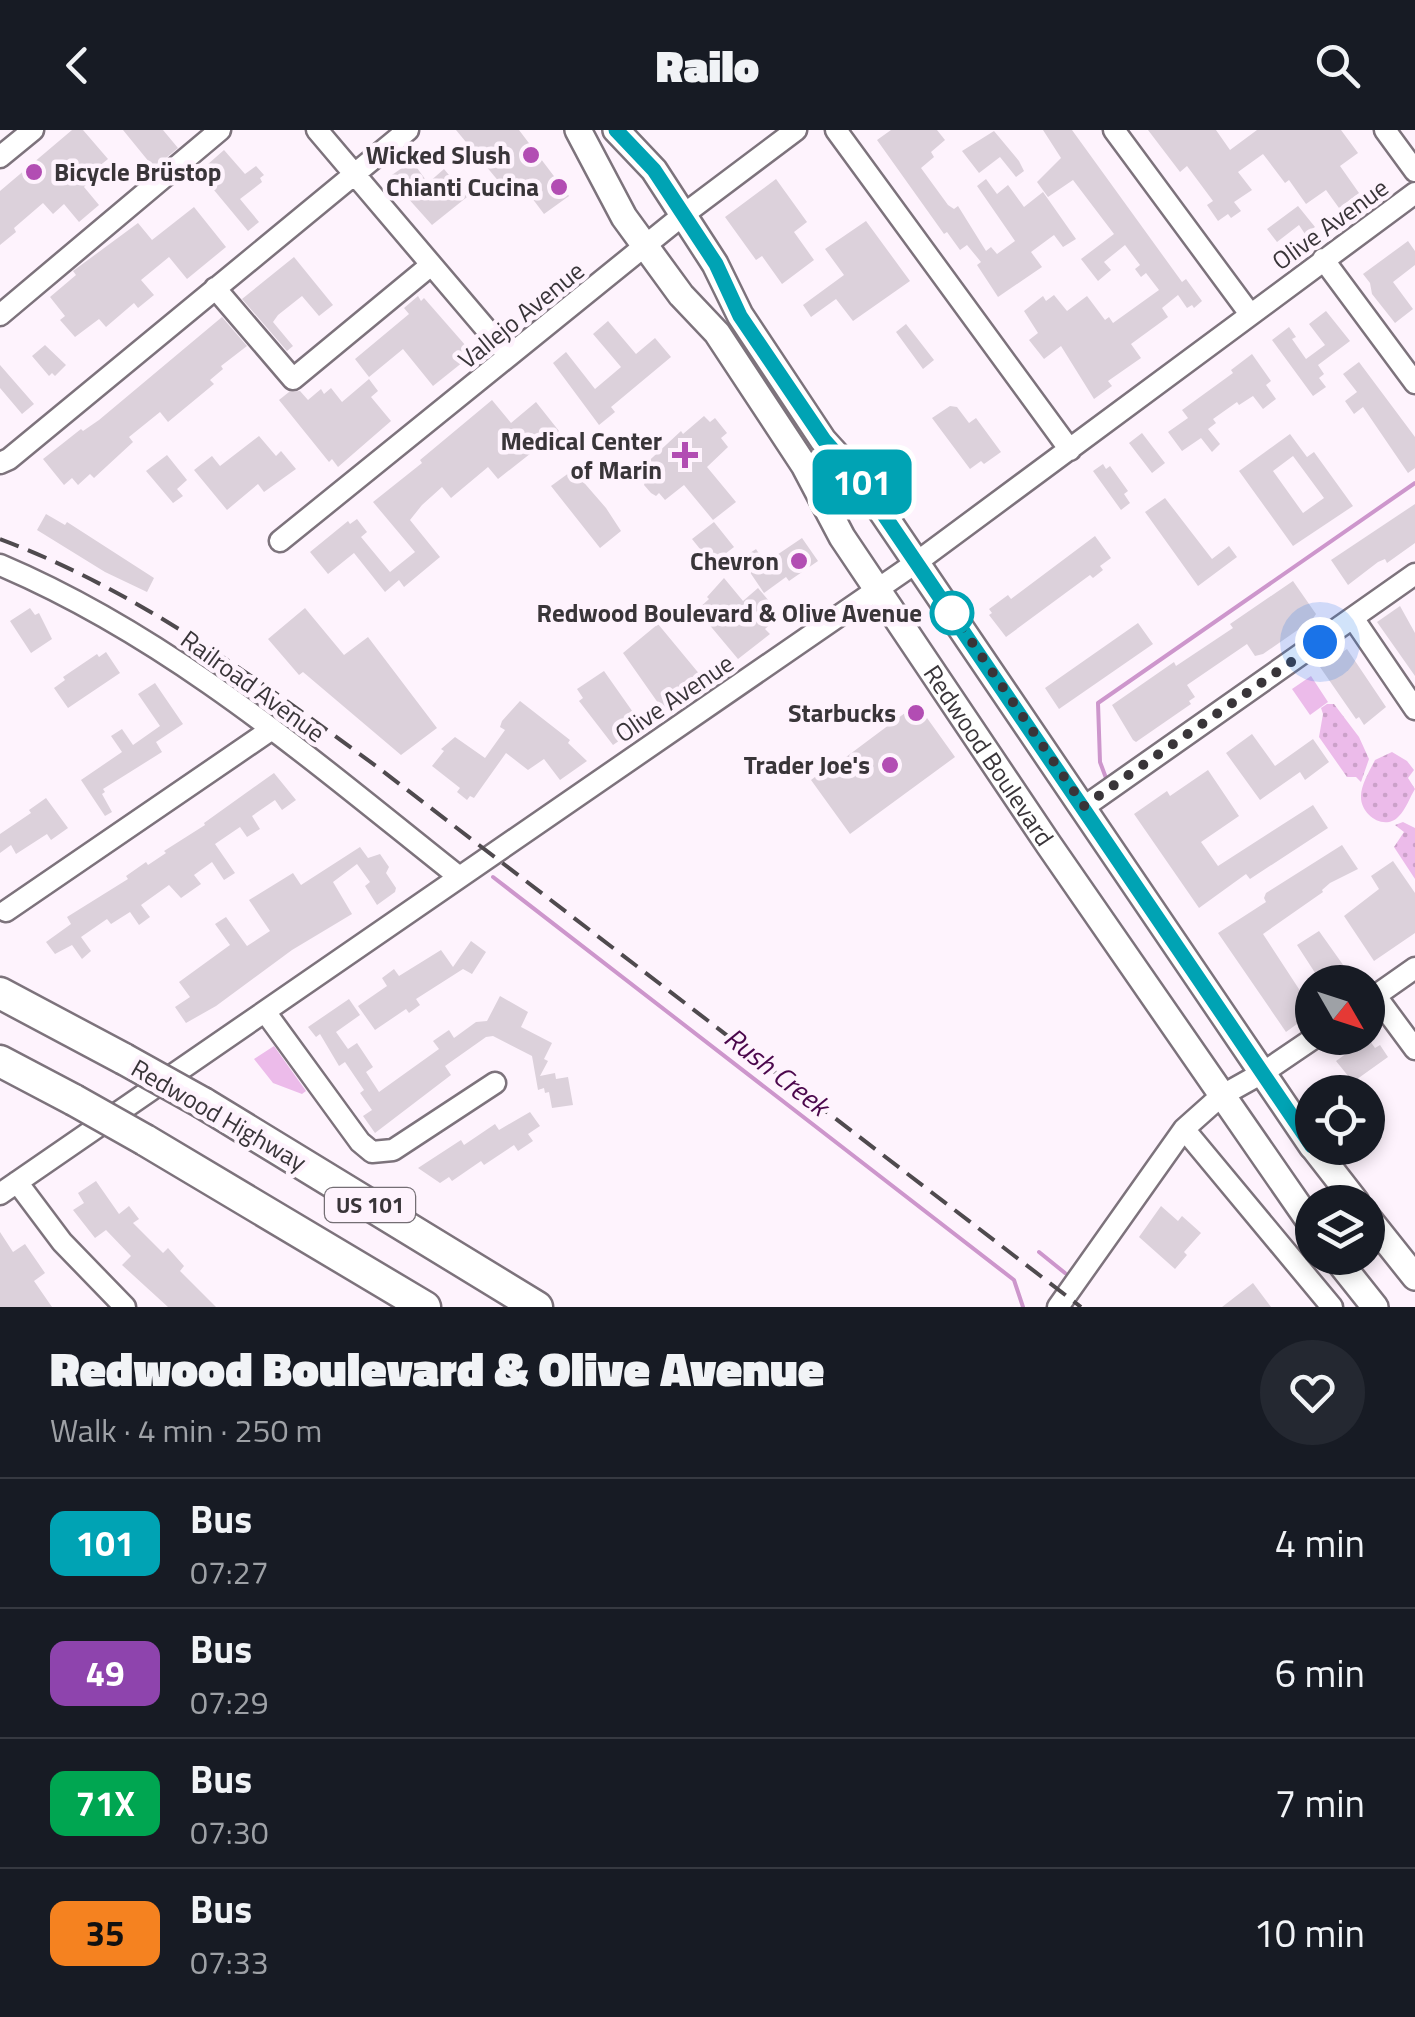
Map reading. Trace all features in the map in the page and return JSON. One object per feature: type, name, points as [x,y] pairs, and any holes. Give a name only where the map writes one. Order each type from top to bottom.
[{"type":"highway","name":"Redwood Highway","points":[[0,993],[203,1103],[537,1307]]},
{"type":"highway","name":"US 101","points":[[0,1060],[145,1140],[425,1307]]},
{"type":"main road","name":"Redwood Boulevard","points":[[578,130],[613,200],[680,295],[717,333],[804,465],[826,509],[878,589],[1295,1200]]},
{"type":"main road","name":"Redwood Boulevard","points":[[616,130],[654,170],[716,264],[740,316],[771,362],[824,440],[863,484],[1295,1119]]},
{"type":"main road","name":"Redwood Boulevard","points":[[1328,1165],[1343,1185]]},
{"type":"main road","points":[[1385,1239],[1415,1277]]},
{"type":"main road","points":[[1349,1275],[1374,1307]]},
{"type":"street","points":[[0,315],[220,130]]},
{"type":"street","points":[[318,130],[509,356]]},
{"type":"street","points":[[0,464],[408,130]]},
{"type":"street","name":"Vallejo Avenue","points":[[280,541],[683,214],[796,130]]},
{"type":"street","points":[[836,130],[1070,450]]},
{"type":"street","points":[[1114,130],[1250,314]]},
{"type":"street","points":[[1385,130],[1415,171]]},
{"type":"street","points":[[0,157],[20,134]]},
{"type":"street","name":"Olive Avenue","points":[[8,1188],[266,1014],[458,876],[917,562],[1415,193]]},
{"type":"street","points":[[1324,259],[1415,383]]},
{"type":"street","points":[[214,288],[293,379],[431,265]]},
{"type":"street","name":"Railroad Avenue","points":[[0,565],[99,614],[174,658],[272,729],[458,876]]},
{"type":"street","points":[[1084,806],[1353,618],[1412,583]]},
{"type":"street","points":[[1353,618],[1415,709]]},
{"type":"street","points":[[6,911],[272,729]]},
{"type":"street","points":[[1385,989],[1415,968]]},
{"type":"street","points":[[1385,1013],[1415,1048]]},
{"type":"street","points":[[266,1014],[360,1142],[372,1152],[393,1150],[495,1083]]},
{"type":"street","points":[[1058,1307],[1184,1129],[1221,1096],[1295,1051]]},
{"type":"street","points":[[1184,1129],[1332,1307]]},
{"type":"street","points":[[8,1188],[125,1307]]},
{"type":"shaded area","points":[[1311,676],[1328,702],[1310,715],[1292,689]]},
{"type":"shaded area","points":[[1334,704],[1359,737],[1369,759],[1361,782],[1356,777],[1347,777],[1319,737],[1321,708]]},
{"type":"shaded area","points":[[1392,752],[1414,770],[1408,778],[1415,789],[1399,816],[1381,822],[1365,809],[1361,792],[1375,760]]},
{"type":"shaded area","points":[[1403,822],[1415,828],[1415,879],[1394,847],[1404,832],[1395,825]]},
{"type":"shaded area","points":[[274,1046],[306,1091],[302,1094],[273,1083],[254,1059]]},
{"type":"building","points":[[72,130],[83,130],[108,159],[93,171],[95,174],[84,187],[99,205],[79,222],[64,204],[53,214],[43,203],[0,245],[0,191]]},
{"type":"building","points":[[123,130],[163,130],[178,148],[154,168]]},
{"type":"building","points":[[456,130],[519,130],[569,196],[544,214],[517,178],[505,189]]},
{"type":"building","points":[[891,130],[937,130],[945,140],[921,168],[948,205],[954,209],[958,206],[986,251],[991,247],[997,254],[1015,241],[977,186],[986,179],[997,194],[1008,185],[1024,207],[1043,192],[1076,239],[1063,247],[1054,235],[1031,252],[1042,267],[998,297],[977,265],[981,262],[967,245],[960,250],[947,232],[944,234],[877,140]]},
{"type":"building","points":[[1043,130],[1072,130],[1182,282],[1186,279],[1202,301],[1187,308],[1178,295],[1162,308],[1168,317],[1131,344],[1141,358],[1108,381],[1112,386],[1094,399],[1061,346],[1044,359],[1029,340],[1038,333],[1024,311],[1043,296],[1046,301],[1054,295],[1067,311],[1087,296],[1105,320],[1109,317],[1113,323],[1159,290],[1146,273],[1141,277],[1135,269],[1140,265],[1125,245],[1104,262],[1111,270],[1098,281],[1081,259],[1114,234],[1073,180],[1048,197],[1037,182],[1061,158]]},
{"type":"building","points":[[1148,130],[1216,130],[1230,150],[1257,130],[1341,130],[1358,153],[1340,166],[1359,193],[1339,208],[1326,190],[1306,204],[1263,154],[1238,172],[1252,190],[1234,202],[1241,211],[1218,221],[1207,205],[1213,201],[1187,166],[1180,172]]},
{"type":"building","points":[[994,131],[1024,171],[1016,177],[1000,157],[979,173],[962,151]]},
{"type":"building","points":[[224,150],[245,174],[256,166],[264,175],[260,178],[262,182],[240,199],[259,222],[248,231],[199,172]]},
{"type":"building","points":[[412,161],[428,183],[444,169],[467,197],[432,225],[389,177]]},
{"type":"building","points":[[776,179],[807,222],[794,232],[814,260],[782,284],[762,256],[756,260],[725,217]]},
{"type":"building","points":[[1298,206],[1315,227],[1305,234],[1299,225],[1277,242],[1267,229]]},
{"type":"building","points":[[194,207],[226,247],[187,279],[169,257],[141,280],[154,295],[138,308],[134,303],[106,327],[99,319],[75,337],[60,320],[65,316],[50,297],[76,275],[73,271],[138,223],[152,240]]},
{"type":"building","points":[[866,221],[910,281],[853,321],[836,299],[811,317],[803,305],[844,275],[825,249]]},
{"type":"building","points":[[1408,241],[1415,251],[1415,265],[1393,282],[1413,309],[1395,323],[1372,294],[1363,274]]},
{"type":"building","points":[[294,257],[333,305],[319,316],[302,296],[278,315],[273,322],[293,346],[287,351],[242,299]]},
{"type":"building","points":[[418,296],[473,354],[433,386],[403,349],[369,377],[355,359],[409,314],[404,308]]},
{"type":"building","points":[[1326,311],[1350,341],[1318,365],[1324,374],[1319,378],[1326,387],[1313,396],[1272,340],[1289,327],[1306,359],[1325,345],[1309,324]]},
{"type":"building","points":[[222,317],[247,346],[221,366],[223,369],[210,380],[214,384],[168,422],[160,412],[129,437],[133,442],[94,478],[90,474],[78,485],[72,478],[64,485],[43,459],[99,420]]},
{"type":"building","points":[[608,321],[636,354],[655,338],[671,357],[611,407],[615,412],[599,425],[553,363],[566,352],[595,389],[621,367],[593,334]]},
{"type":"building","points":[[906,324],[934,360],[923,369],[896,332]]},
{"type":"building","points":[[45,345],[66,365],[55,376],[49,376],[32,356]]},
{"type":"building","points":[[1252,354],[1271,381],[1266,385],[1276,399],[1263,409],[1253,396],[1239,405],[1237,402],[1213,419],[1216,423],[1208,429],[1220,444],[1212,452],[1201,438],[1182,451],[1168,432],[1188,418],[1182,410]]},
{"type":"building","points":[[1359,362],[1415,437],[1415,468],[1408,473],[1363,407],[1354,414],[1345,401],[1357,392],[1343,374]]},
{"type":"building","points":[[0,365],[34,404],[22,414],[0,388]]},
{"type":"building","points":[[369,379],[378,391],[371,397],[391,421],[338,467],[332,459],[329,462],[279,400],[289,392],[300,391],[308,400],[321,389],[324,394],[331,388],[342,402]]},
{"type":"building","points":[[492,400],[511,423],[536,402],[559,431],[498,479],[488,467],[451,498],[442,487],[422,505],[410,520],[440,557],[404,587],[399,580],[385,592],[354,553],[328,574],[310,552],[348,521],[350,524],[357,519],[367,532],[361,537],[390,572],[415,552],[373,502]]},
{"type":"building","points":[[950,406],[957,407],[969,423],[976,418],[1001,452],[970,469],[932,418]]},
{"type":"building","points":[[704,416],[710,422],[715,418],[727,433],[721,438],[728,447],[707,467],[736,502],[713,520],[684,485],[665,500],[644,485],[646,478],[639,470],[681,431],[683,434]]},
{"type":"building","points":[[1142,433],[1165,463],[1152,473],[1129,443]]},
{"type":"building","points":[[1290,434],[1307,457],[1314,452],[1353,506],[1293,546],[1239,471]],"holes":[[[1293,456],[1324,498],[1303,513],[1273,471]]]},
{"type":"building","points":[[259,436],[276,456],[281,451],[296,469],[264,492],[258,484],[227,510],[194,470],[212,456],[220,466]]},
{"type":"building","points":[[167,455],[187,480],[177,489],[183,496],[173,503],[146,471]]},
{"type":"building","points":[[1103,464],[1106,469],[1110,466],[1128,491],[1124,494],[1130,503],[1121,510],[1093,471]]},
{"type":"building","points":[[573,470],[621,531],[600,548],[551,486]]},
{"type":"building","points":[[1165,498],[1212,559],[1229,546],[1237,557],[1198,586],[1145,512]]},
{"type":"building","points":[[1415,504],[1415,543],[1387,563],[1385,559],[1378,562],[1348,585],[1331,560]]},
{"type":"building","points":[[46,514],[65,525],[67,522],[154,578],[147,592],[105,572],[37,530]]},
{"type":"building","points":[[714,522],[734,547],[712,564],[692,539]]},
{"type":"building","points":[[1095,536],[1111,558],[1100,566],[1103,570],[1093,578],[1090,575],[1006,637],[989,615],[989,609],[1008,595],[1011,599]]},
{"type":"building","points":[[802,538],[818,561],[764,593],[741,559],[756,549],[765,563]]},
{"type":"building","points":[[724,578],[743,601],[758,588],[781,615],[765,629],[770,634],[738,659],[697,610]]},
{"type":"building","points":[[1293,581],[1316,614],[1312,620],[1263,654],[1255,656],[1247,644],[1187,685],[1195,697],[1189,701],[1191,704],[1136,742],[1133,740],[1112,705],[1233,628],[1230,624]]},
{"type":"building","points":[[1400,606],[1415,633],[1415,676],[1377,622]]},
{"type":"building","points":[[30,608],[35,615],[39,613],[52,639],[31,653],[10,621]]},
{"type":"building","points":[[305,608],[344,655],[368,637],[437,728],[401,755],[303,672],[299,675],[268,639]]},
{"type":"building","points":[[1138,623],[1153,644],[1059,709],[1045,688]]},
{"type":"building","points":[[658,624],[706,682],[663,710],[623,653]]},
{"type":"building","points":[[1347,649],[1386,707],[1364,725],[1320,667]]},
{"type":"building","points":[[106,652],[120,673],[68,708],[54,688],[65,680],[63,677]]},
{"type":"building","points":[[604,671],[642,725],[613,745],[579,701],[583,698],[577,689]]},
{"type":"building","points":[[155,683],[183,724],[156,742],[162,752],[103,789],[112,812],[105,816],[81,780],[122,752],[111,736],[122,729],[133,745],[160,726],[138,694]]},
{"type":"building","points":[[520,701],[570,740],[568,743],[587,761],[560,780],[544,759],[528,770],[506,753],[474,798],[470,796],[467,800],[457,792],[460,788],[432,766],[444,751],[441,749],[455,737],[485,758],[505,730],[500,727],[502,721]]},
{"type":"building","name":"Trader Joe's","points":[[917,704],[955,757],[850,834],[811,780]]},
{"type":"building","points":[[1252,734],[1275,766],[1313,739],[1329,762],[1305,780],[1300,772],[1260,800],[1226,753]]},
{"type":"building","points":[[1208,770],[1239,816],[1201,842],[1218,866],[1313,805],[1328,828],[1250,879],[1246,874],[1199,908],[1134,814]]},
{"type":"building","points":[[274,773],[296,800],[282,810],[275,800],[252,816],[260,829],[247,837],[240,827],[215,844],[235,873],[224,880],[212,862],[194,875],[201,884],[181,898],[169,885],[141,905],[150,917],[139,925],[130,912],[111,924],[107,919],[81,937],[91,951],[82,959],[72,945],[55,954],[46,942],[71,924],[67,917],[128,879],[126,876],[146,862],[148,865],[166,853]]},
{"type":"building","points":[[46,798],[68,828],[51,840],[47,834],[16,854],[11,845],[0,853],[0,834]]},
{"type":"building","points":[[1342,845],[1358,869],[1330,883],[1263,934],[1295,983],[1295,1025],[1286,1032],[1218,933],[1266,902],[1266,893]]},
{"type":"building","points":[[360,847],[368,858],[380,854],[389,867],[386,873],[395,892],[377,905],[365,886],[370,882],[357,864],[333,882],[352,914],[186,1023],[175,1007],[190,997],[179,982],[230,945],[215,924],[226,917],[247,946],[270,931],[249,900],[293,873],[301,885]]},
{"type":"building","points":[[1393,861],[1415,893],[1415,933],[1374,961],[1344,916],[1379,889],[1371,876]]},
{"type":"building","points":[[1319,931],[1343,965],[1310,965],[1297,945]]},
{"type":"building","points":[[471,941],[486,952],[472,974],[463,969],[416,999],[420,1005],[409,1013],[406,1009],[375,1030],[358,1006],[387,986],[382,978],[394,969],[399,976],[441,950],[453,967]]},
{"type":"building","points":[[500,996],[528,1012],[521,1027],[552,1043],[540,1076],[555,1073],[556,1079],[568,1077],[573,1105],[552,1108],[549,1092],[545,1093],[544,1088],[538,1090],[532,1056],[493,1036],[445,1066],[451,1075],[375,1133],[363,1116],[372,1110],[360,1093],[364,1090],[345,1062],[339,1066],[320,1034],[316,1037],[308,1027],[349,999],[360,1015],[336,1032],[348,1049],[357,1043],[373,1067],[366,1072],[379,1092],[439,1049],[433,1041],[449,1030],[454,1038],[476,1022],[487,1021]]},
{"type":"building","points":[[1385,1052],[1388,1057],[1363,1075],[1347,1075],[1336,1061],[1344,1055]]},
{"type":"building","points":[[530,1112],[540,1126],[528,1134],[533,1141],[518,1151],[514,1145],[452,1181],[449,1177],[440,1183],[418,1168],[461,1140],[464,1145],[495,1124],[499,1130]]},
{"type":"building","points":[[96,1181],[119,1214],[129,1206],[139,1219],[133,1223],[163,1253],[168,1248],[184,1266],[180,1271],[216,1307],[168,1307],[122,1265],[131,1256],[106,1230],[95,1238],[73,1210],[84,1203],[78,1193]]},
{"type":"building","points":[[1161,1206],[1178,1221],[1182,1216],[1201,1233],[1175,1269],[1139,1237]]},
{"type":"building","points":[[0,1232],[13,1252],[25,1244],[45,1273],[34,1281],[52,1307],[0,1307]]},
{"type":"building","points":[[1253,1283],[1271,1307],[1222,1307]]},
{"type":"waterway","points":[[1106,778],[1100,762],[1098,703],[1415,483]]},
{"type":"waterway","name":"Rush Creek","points":[[493,877],[1014,1280],[1023,1307]]},
{"type":"waterway","points":[[1039,1252],[1065,1273]]},
{"type":"railway","points":[[0,539],[51,560],[148,611],[287,701],[1081,1307]]},
{"type":"bus line","name":"101","points":[[616,130],[654,170],[716,264],[740,316],[824,440],[863,484],[1295,1121]]},
{"type":"place","name":"Wicked Slush","points":[[531,155]]},
{"type":"place","name":"Bicycle Brüstop","points":[[34,172]]},
{"type":"place","name":"Chianti Cucina","points":[[559,187]]},
{"type":"place","name":"Medical Center of Marin","points":[[685,455]]},
{"type":"place","name":"Chevron","points":[[799,561]]},
{"type":"place","name":"Redwood Boulevard & Olive Avenue","points":[[952,613]]},
{"type":"place","name":"Starbucks","points":[[916,713]]},
{"type":"place","name":"Trader Joe's","points":[[890,765]]},
{"type":"route","points":[[952,613],[1084,806],[1320,642]]}]
